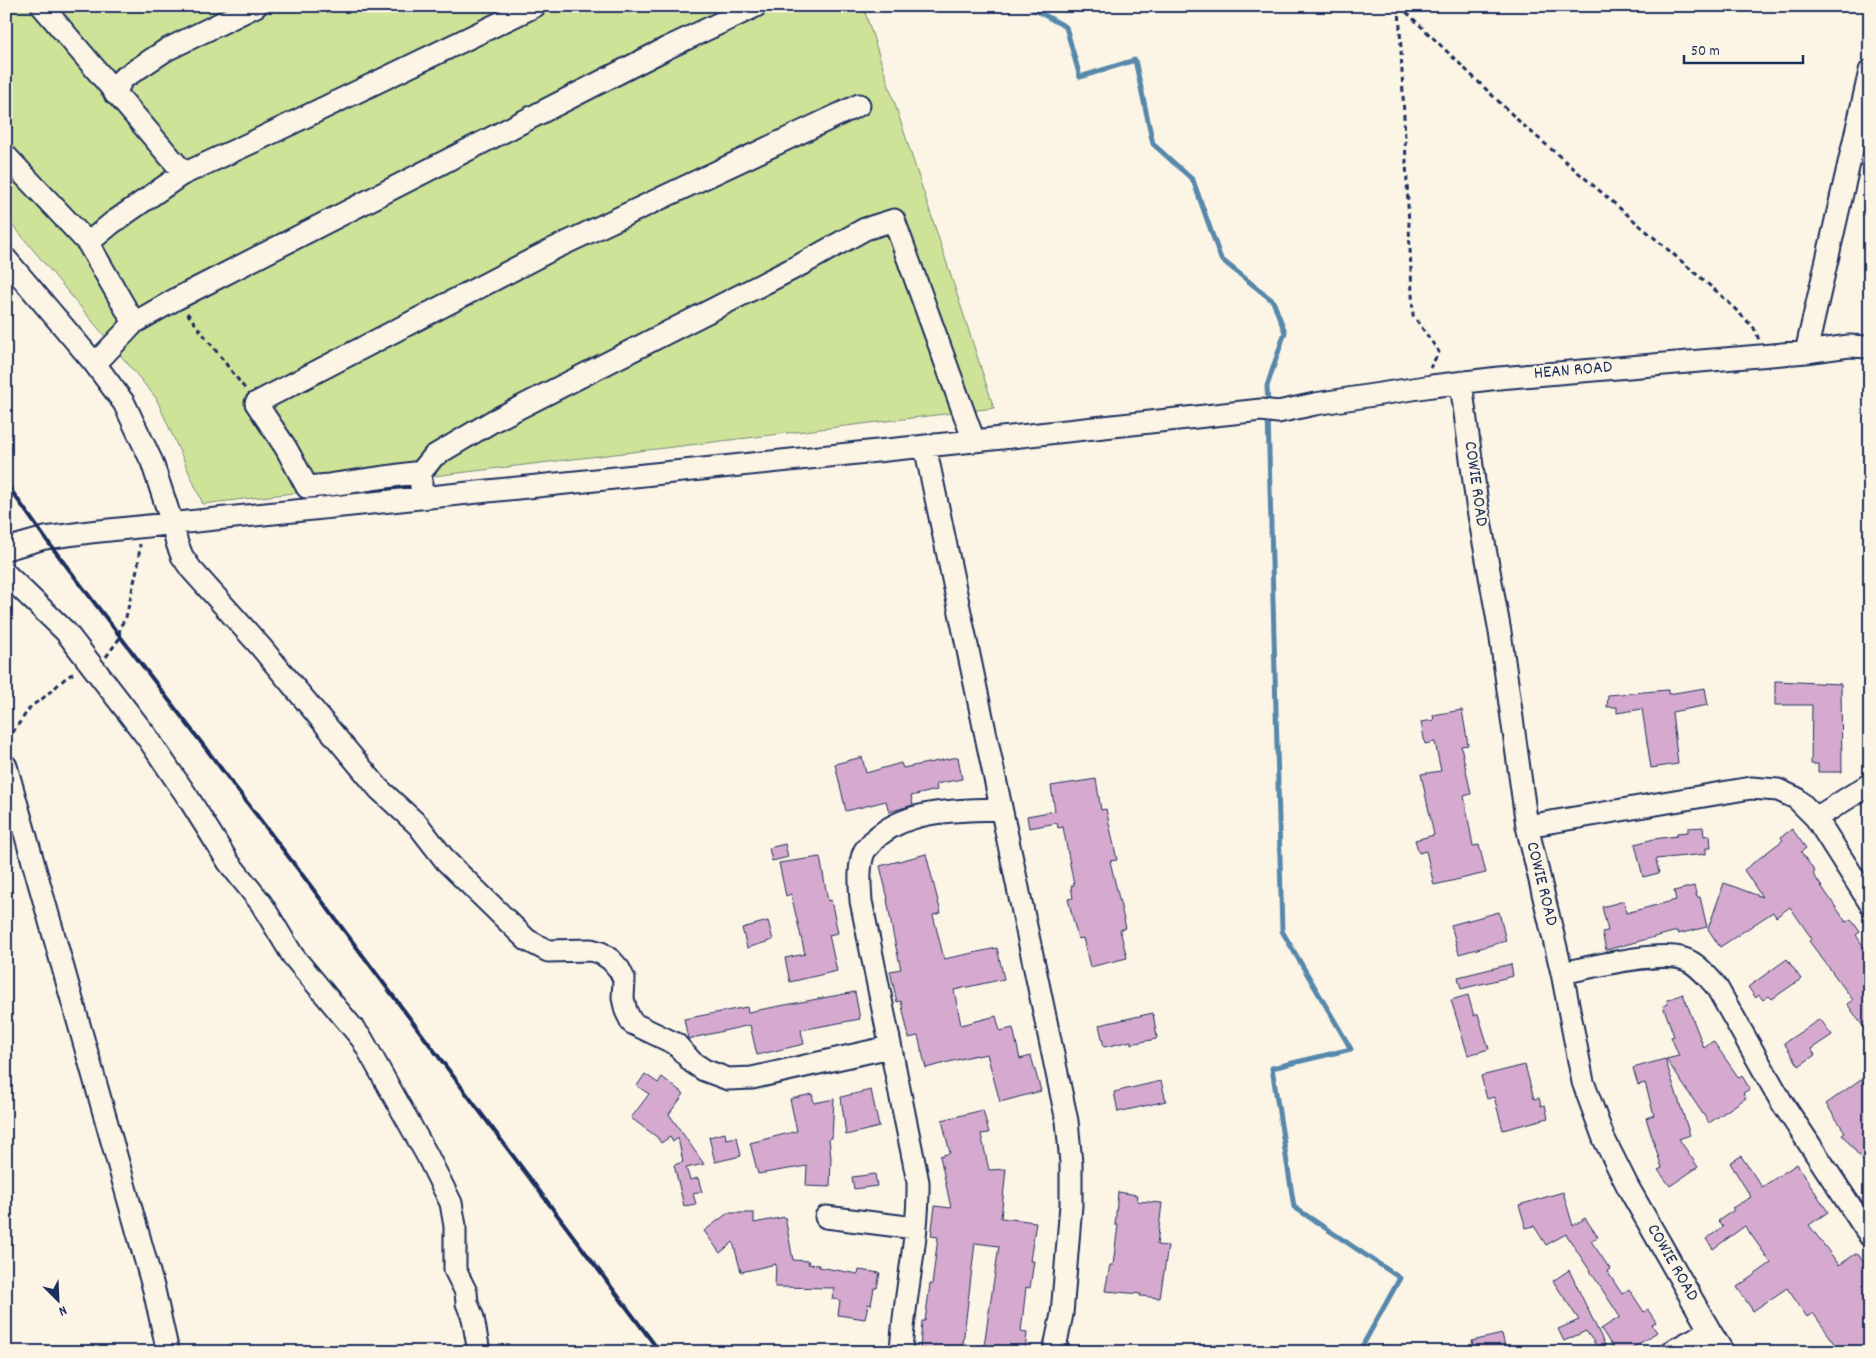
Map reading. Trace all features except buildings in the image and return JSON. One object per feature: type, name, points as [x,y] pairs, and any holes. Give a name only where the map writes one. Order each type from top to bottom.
[{"type":"street","points":[[42,6],[179,168],[180,175]]},
{"type":"street","points":[[115,94],[122,79],[166,50],[256,6]]},
{"type":"street","points":[[88,243],[120,217],[180,175],[256,141],[535,6]]},
{"type":"street","points":[[95,364],[134,323],[176,299],[667,48],[756,6]]},
{"type":"street","points":[[1806,352],[1870,71]]},
{"type":"street","points":[[421,472],[307,487],[286,448],[256,403],[553,249],[859,105]]},
{"type":"street","points":[[6,156],[88,243],[134,323]]},
{"type":"street","points":[[421,497],[421,472],[434,456],[530,401],[602,367],[865,229],[894,220],[974,441]]},
{"type":"street","points":[[6,259],[95,364],[124,403],[152,462],[182,556],[191,569],[260,646],[379,789],[418,825],[446,861],[527,940],[548,951],[591,950],[601,953],[619,969],[624,979],[626,1011],[632,1023],[676,1044],[692,1062],[704,1070],[728,1079],[752,1078],[890,1047]]},
{"type":"street","name":"HEAN ROAD","points":[[6,549],[45,538],[172,523],[1269,411],[1432,386],[1765,354],[1806,352],[1848,346],[1870,347]]},
{"type":"street","name":"COWIE ROAD","points":[[1462,383],[1477,504],[1500,632],[1527,826],[1562,972],[1584,1082],[1604,1139],[1628,1186],[1724,1352]]},
{"type":"street","points":[[925,446],[1067,1121],[1071,1163],[1071,1205],[1062,1314],[1054,1352]]},
{"type":"street","points":[[6,574],[66,632],[147,737],[229,863],[261,903],[293,956],[362,1039],[427,1155],[451,1203],[455,1226],[455,1270],[466,1292],[467,1304],[473,1318],[479,1352]]},
{"type":"street","points":[[6,766],[154,1290],[168,1352]]},
{"type":"street","points":[[1816,818],[1870,784]]},
{"type":"street","points":[[1527,826],[1751,788],[1778,790],[1796,798],[1816,818],[1870,903]]},
{"type":"street","points":[[901,1352],[902,1329],[919,1206],[918,1182],[861,901],[860,875],[865,850],[882,833],[903,821],[933,813],[1001,809]]},
{"type":"street","points":[[1562,972],[1657,956],[1684,958],[1702,970],[1716,986],[1782,1101],[1870,1236]]},
{"type":"street","points":[[826,1217],[915,1228]]},
{"type":"street","points":[[1670,1352],[1710,1330]]},
{"type":"path","points":[[1400,6],[1522,124],[1722,297],[1754,328],[1765,354]]},
{"type":"path","points":[[1400,6],[1413,315],[1439,352],[1430,368],[1432,386]]},
{"type":"path","points":[[176,299],[256,403]]},
{"type":"green space","points":[[6,6],[863,6],[994,408],[203,504],[156,398],[6,217]]},
{"type":"waterway","points":[[1028,6],[1066,27],[1080,77],[1135,60],[1153,144],[1193,180],[1221,259],[1273,301],[1285,332],[1267,386],[1268,407]]},
{"type":"waterway","points":[[1268,415],[1282,931],[1351,1049],[1272,1068],[1294,1207],[1400,1278],[1359,1352]]},
{"type":"railway","points":[[6,483],[45,538],[307,881],[660,1352]]}]
